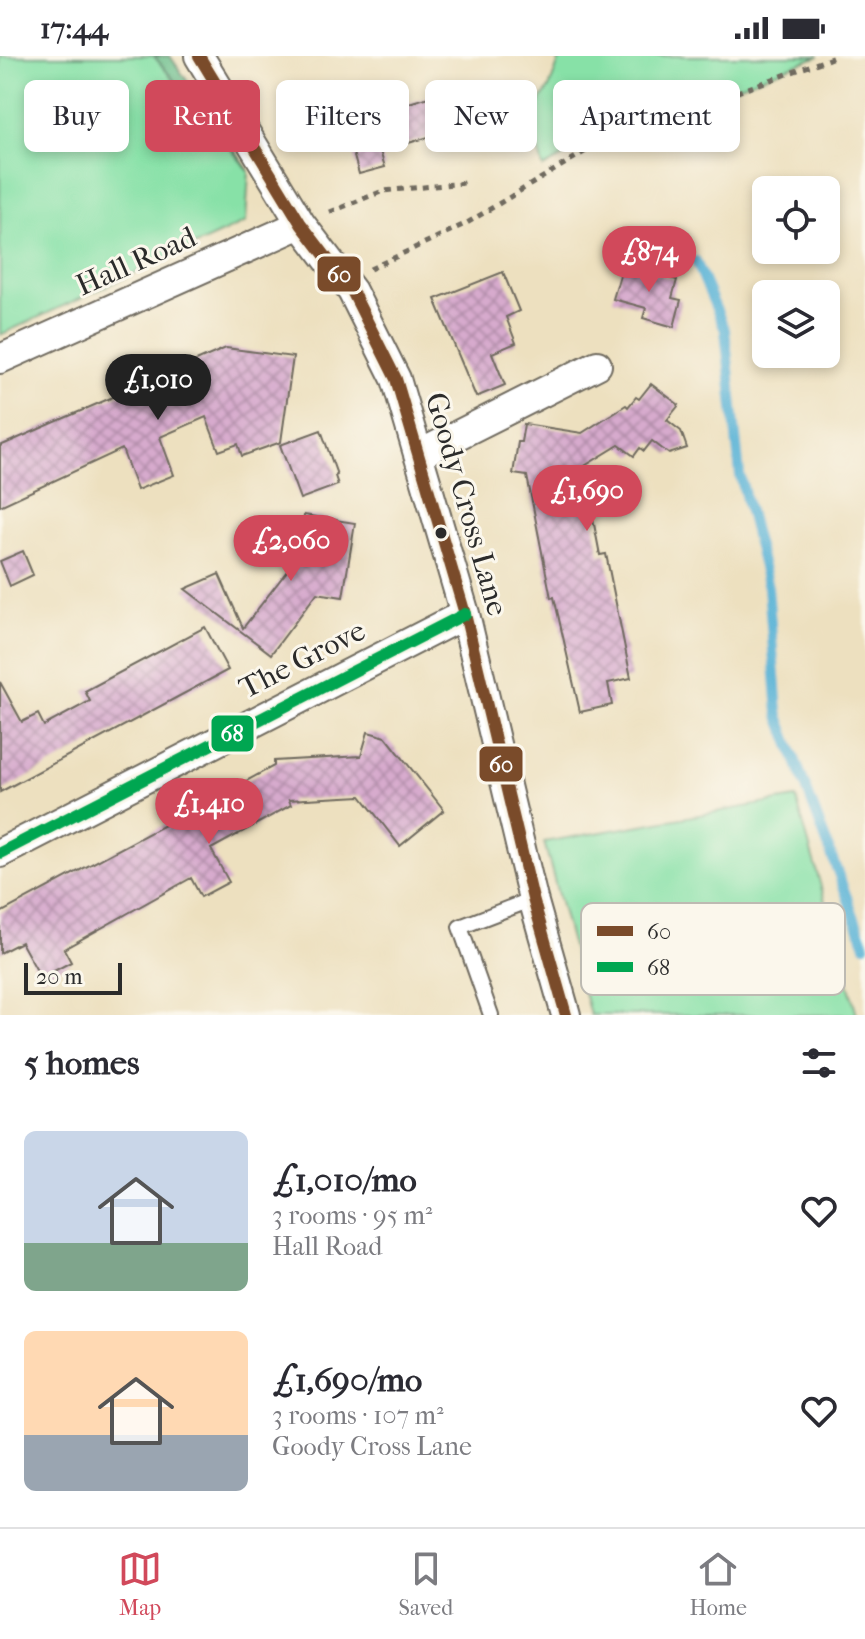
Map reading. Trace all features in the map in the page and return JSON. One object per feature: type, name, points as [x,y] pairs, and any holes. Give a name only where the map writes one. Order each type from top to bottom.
[{"type":"street","name":"Goody Cross Lane","points":[[199,56],[301,224],[344,281],[372,328],[396,379],[465,614],[533,899],[566,1015]]},
{"type":"street","name":"Hall Road","points":[[0,359],[301,224]]},
{"type":"street","points":[[418,455],[597,365]]},
{"type":"street","name":"The Grove","points":[[0,853],[465,614]]},
{"type":"lane","points":[[491,1015],[460,927],[533,899]]},
{"type":"path","points":[[344,281],[467,223],[604,140],[837,56]]},
{"type":"path","points":[[301,224],[383,191],[464,183]]},
{"type":"green space","points":[[0,56],[154,56],[174,80],[145,80],[145,152],[233,152],[249,171],[246,222],[0,335]]},
{"type":"green space","points":[[154,56],[170,56],[186,80],[174,80]]},
{"type":"green space","points":[[561,56],[819,56],[740,85],[740,80],[553,80],[553,152],[572,152],[543,168],[537,144],[537,106],[549,88]]},
{"type":"green space","points":[[796,798],[826,903],[581,903],[581,981],[544,842]]},
{"type":"green space","points":[[845,972],[857,1015],[590,1015],[585,995],[845,995]]},
{"type":"building","points":[[425,98],[425,138],[409,143],[409,103]]},
{"type":"building","points":[[353,152],[380,152],[385,167],[359,174]]},
{"type":"building","points":[[623,265],[677,280],[672,298],[681,300],[674,327],[643,318],[646,308],[613,299]]},
{"type":"building","points":[[503,272],[519,311],[506,317],[516,343],[492,353],[505,385],[476,397],[435,299]]},
{"type":"building","points":[[226,348],[293,357],[281,442],[242,456],[238,444],[219,451],[206,417],[160,437],[174,475],[137,490],[122,449],[0,506],[0,446]]},
{"type":"building","points":[[651,384],[679,405],[667,420],[681,431],[687,448],[669,454],[652,441],[644,451],[640,448],[634,456],[619,445],[583,467],[600,555],[606,554],[631,678],[608,683],[612,705],[580,712],[554,597],[551,598],[527,476],[513,474],[518,442],[521,442],[524,424],[582,433],[626,405],[628,407]]},
{"type":"building","points":[[321,430],[338,485],[300,499],[280,445]]},
{"type":"building","points":[[304,515],[355,523],[343,597],[317,593],[271,654],[185,589],[219,574],[243,628],[297,558]]},
{"type":"building","points":[[23,551],[33,575],[10,586],[0,561]]},
{"type":"building","points":[[205,627],[228,670],[0,792],[0,682],[22,722],[38,714],[44,726],[90,701],[85,691]]},
{"type":"building","points":[[368,732],[386,737],[444,810],[400,846],[361,796],[289,800],[291,805],[211,849],[229,882],[201,897],[191,878],[64,949],[71,962],[41,978],[21,942],[0,953],[0,913],[274,766],[274,761],[361,756]]},
{"type":"waterway","points":[[696,261],[725,330],[740,475],[768,587],[778,713],[865,945]]},
{"type":"transit line","name":"60","points":[[199,56],[301,224],[352,291],[396,379],[465,614],[533,899],[566,1015]]},
{"type":"transit line","name":"68","points":[[0,853],[465,614]]}]
